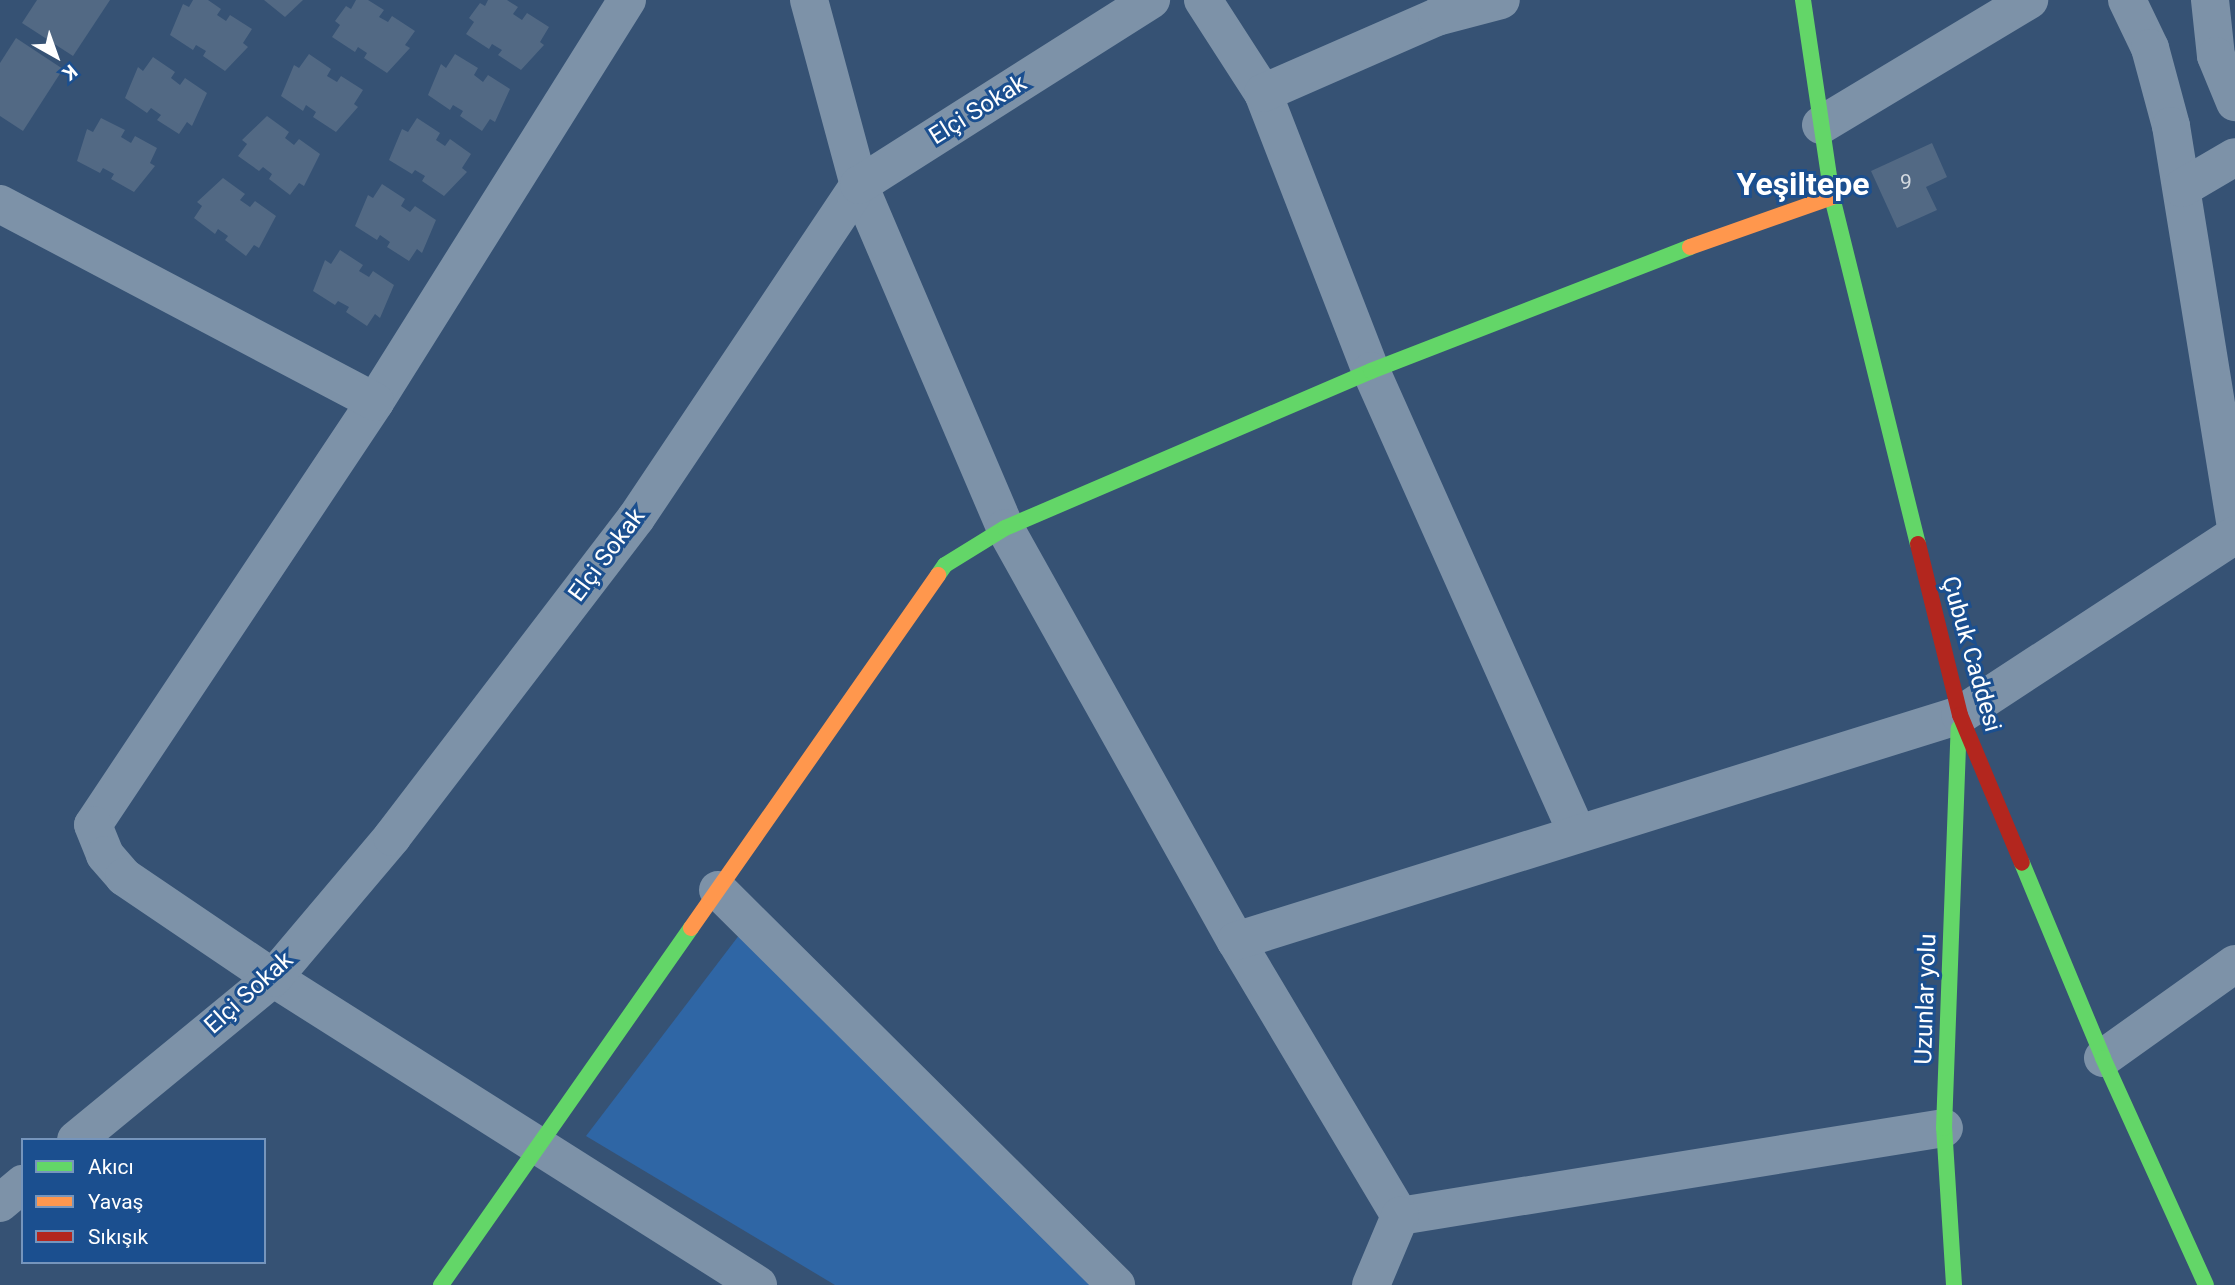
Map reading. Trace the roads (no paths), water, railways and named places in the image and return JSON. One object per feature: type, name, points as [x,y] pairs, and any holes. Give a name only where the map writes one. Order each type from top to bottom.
[{"type":"street","points":[[627,0],[375,402],[93,825],[105,855],[124,877],[273,978],[758,1285]]},
{"type":"street","points":[[809,0],[859,185],[1005,528],[1236,940],[1400,1216]]},
{"type":"street","name":"Elçi Sokak","points":[[78,1138],[273,978],[391,837],[636,518],[859,185],[1151,0]]},
{"type":"street","points":[[1203,0],[1263,93],[1371,372],[1577,833]]},
{"type":"street","points":[[1263,93],[1436,8],[1501,0]]},
{"type":"street","name":"Çubuk Caddesi","points":[[1802,0],[1832,197],[1960,715],[2103,1058],[2206,1285]]},
{"type":"street","points":[[1821,125],[2029,0]]},
{"type":"street","points":[[2127,0],[2163,87],[2182,188],[2235,523]]},
{"type":"street","points":[[2210,0],[2216,56],[2235,102]]},
{"type":"street","points":[[2182,188],[2235,157]]},
{"type":"street","points":[[441,1285],[945,565],[1005,528],[1371,372],[1606,276],[1832,197]]},
{"type":"street","points":[[0,204],[375,402]]},
{"type":"street","points":[[1236,940],[1960,715],[2235,535]]},
{"type":"street","name":"Uzunlar yolu","points":[[1954,1285],[1944,1128],[1960,715]]},
{"type":"street","points":[[718,890],[1116,1285]]},
{"type":"street","points":[[2103,1058],[2235,964]]},
{"type":"street","points":[[1400,1216],[1944,1128]]},
{"type":"street","points":[[0,1203],[21,1186]]},
{"type":"street","points":[[1371,1285],[1400,1216]]},
{"type":"district","name":"Yeşiltepe","points":[[1803,184]]}]
